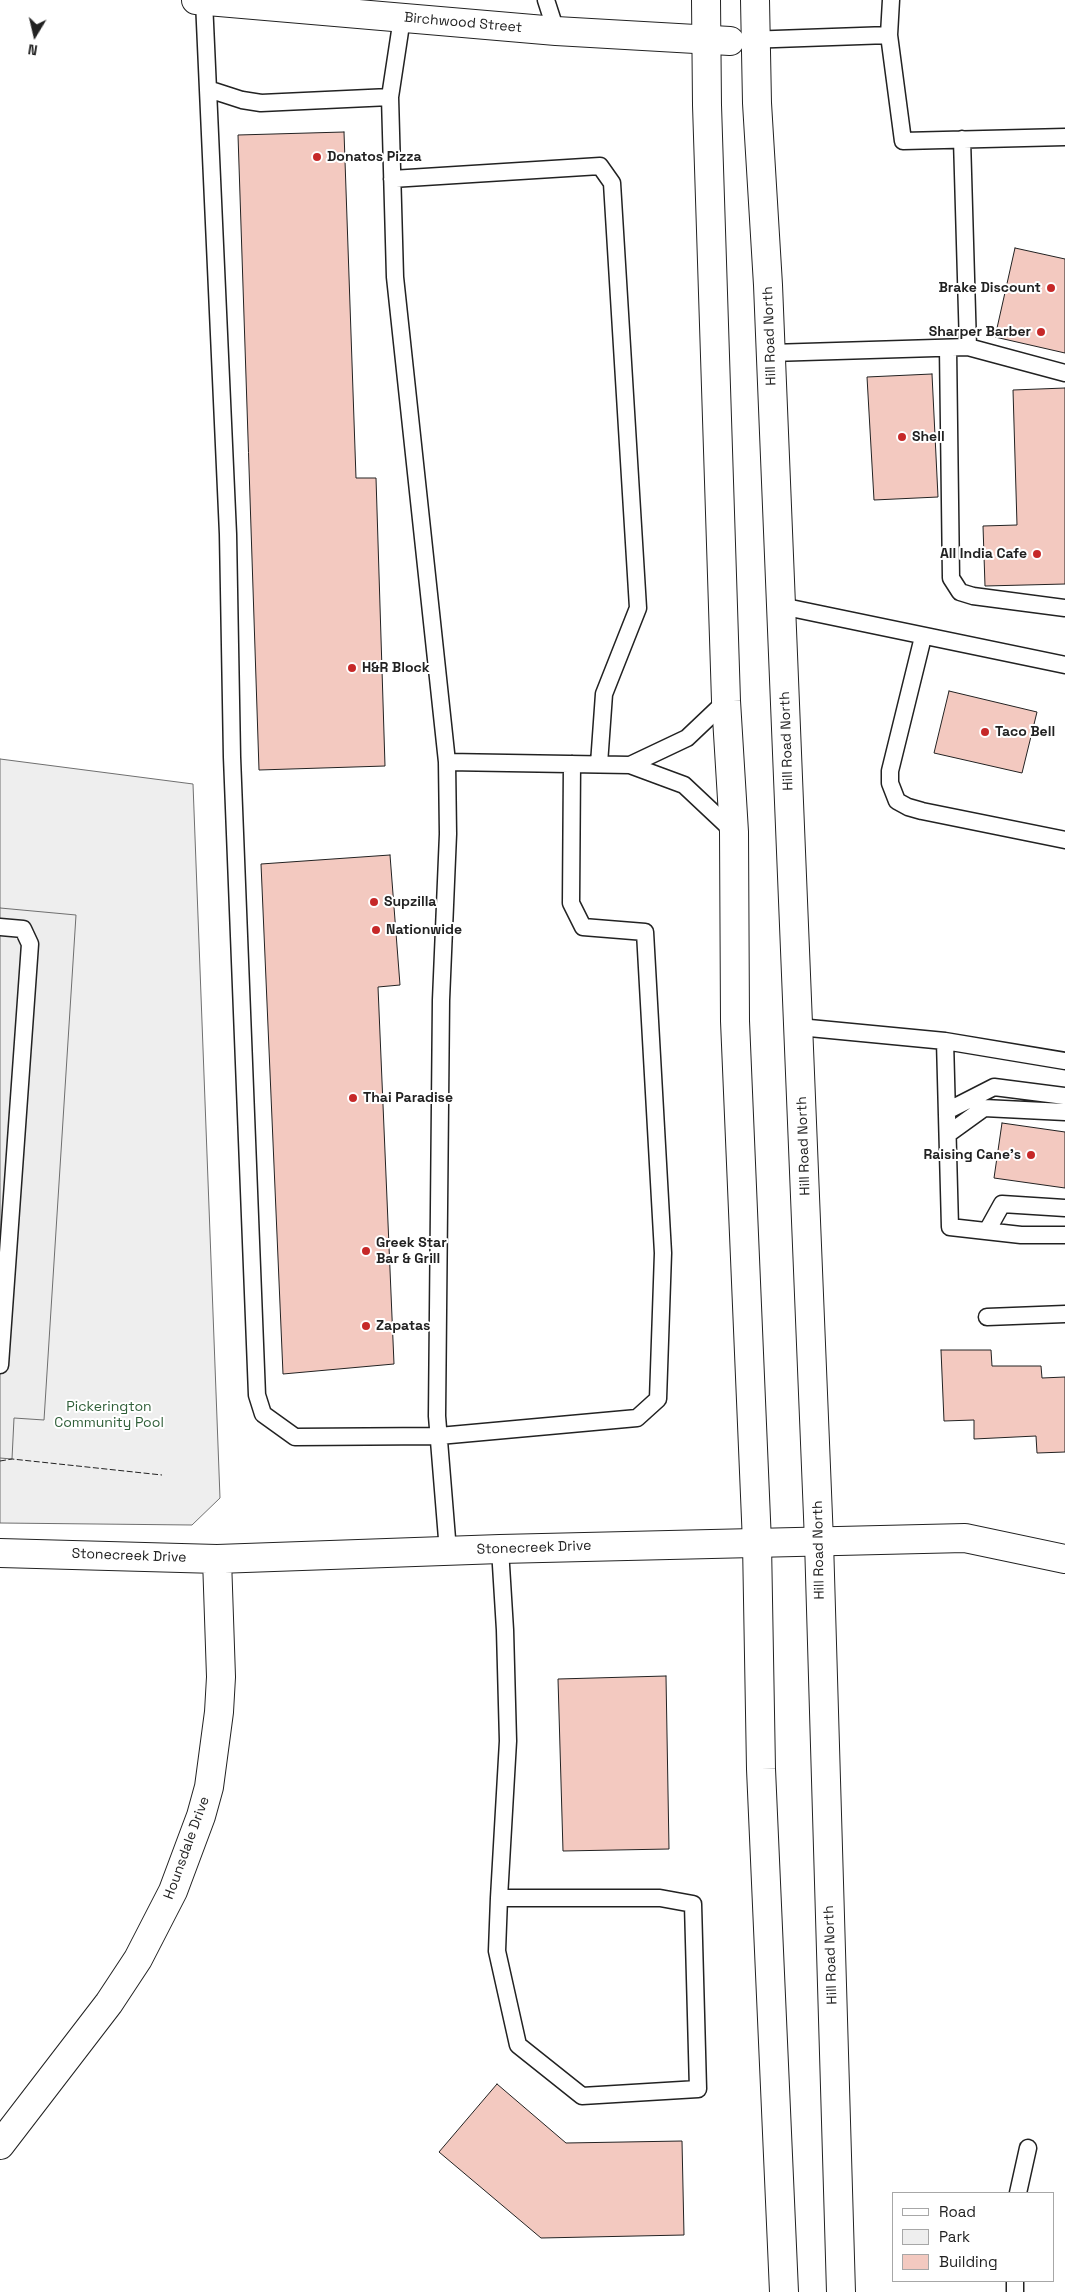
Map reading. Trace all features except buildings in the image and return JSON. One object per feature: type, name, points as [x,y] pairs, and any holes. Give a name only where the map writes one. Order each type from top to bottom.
[{"type":"main road","name":"Birchwood Street","points":[[200,0],[304,5],[402,18],[556,31],[730,40]]},
{"type":"main road","name":"Hill Road North","points":[[706,0],[730,40],[770,353],[820,1541],[841,2292]]},
{"type":"main road","name":"Hill Road North","points":[[755,0],[730,40],[726,701],[734,832],[735,1021],[757,1543],[761,1769],[784,2292]]},
{"type":"main road","name":"Stonecreek Drive","points":[[0,1553],[217,1559],[500,1549],[965,1538],[1065,1559]]},
{"type":"main road","name":"Hounsdale Drive","points":[[0,2144],[109,2003],[138,1959],[173,1891],[189,1849],[209,1786],[219,1712],[221,1677],[217,1559]]},
{"type":"lane","points":[[200,0],[208,89],[228,534],[232,757],[256,1395],[263,1414],[295,1437],[439,1436],[636,1418],[658,1398],[663,1252],[645,932],[582,927],[571,903],[572,764]]},
{"type":"lane","points":[[546,0],[556,31]]},
{"type":"lane","points":[[891,0],[889,35],[903,141],[1065,137]]},
{"type":"lane","points":[[402,18],[390,97],[395,277],[447,762],[448,834],[440,1009],[437,1416],[448,1551]]},
{"type":"lane","points":[[730,40],[889,35]]},
{"type":"lane","points":[[208,89],[242,100],[261,103],[390,97]]},
{"type":"lane","points":[[962,139],[968,347]]},
{"type":"lane","points":[[392,179],[600,166],[612,183],[638,608],[604,694],[599,764]]},
{"type":"lane","points":[[770,353],[968,347],[1065,373]]},
{"type":"lane","points":[[948,348],[951,578],[960,592],[973,596],[1065,608]]},
{"type":"lane","points":[[781,606],[1065,665]]},
{"type":"lane","points":[[923,637],[890,771],[890,783],[897,801],[922,811],[1065,840]]},
{"type":"lane","points":[[630,765],[687,738],[726,701]]},
{"type":"lane","points":[[447,762],[630,765],[684,785],[734,832]]},
{"type":"lane","points":[[0,927],[23,929],[30,944],[0,1365]]},
{"type":"lane","points":[[799,1027],[945,1041],[1065,1061]]},
{"type":"lane","points":[[945,1041],[950,1227],[1065,1236]]},
{"type":"lane","points":[[947,1111],[994,1087],[1065,1096]]},
{"type":"lane","points":[[948,1134],[984,1108],[1065,1112]]},
{"type":"lane","points":[[987,1231],[1002,1204],[1065,1208]]},
{"type":"lane","points":[[987,1317],[1065,1314]]},
{"type":"lane","points":[[499,1898],[660,1898],[693,1904],[698,2089],[582,2096],[518,2045],[497,1951],[499,1898],[508,1741],[506,1630],[500,1549]]},
{"type":"lane","points":[[1018,2192],[1028,2148]]},
{"type":"green space","name":"Pickerington Community Pool","points":[[0,759],[193,784],[220,1498],[192,1525],[0,1523]]},
{"type":"shaded area","points":[[0,908],[76,915],[44,1420],[14,1418],[12,1459],[0,1458]]},
{"type":"fence","points":[[0,1461],[12,1459],[162,1475]]},
{"type":"place","name":"Donatos Pizza","points":[[317,157]]},
{"type":"place","name":"Brake Discount","points":[[1051,288]]},
{"type":"place","name":"Sharper Barber","points":[[1041,332]]},
{"type":"place","name":"Shell","points":[[902,437]]},
{"type":"place","name":"All India Cafe","points":[[1037,554]]},
{"type":"place","name":"H&R Block","points":[[352,668]]},
{"type":"place","name":"Taco Bell","points":[[985,732]]},
{"type":"place","name":"Supzilla","points":[[374,902]]},
{"type":"place","name":"Nationwide","points":[[376,930]]},
{"type":"place","name":"Thai Paradise","points":[[353,1098]]},
{"type":"place","name":"Raising Cane's","points":[[1031,1155]]},
{"type":"place","name":"Greek Star Bar & Grill","points":[[366,1251]]},
{"type":"place","name":"Zapatas","points":[[366,1326]]}]
